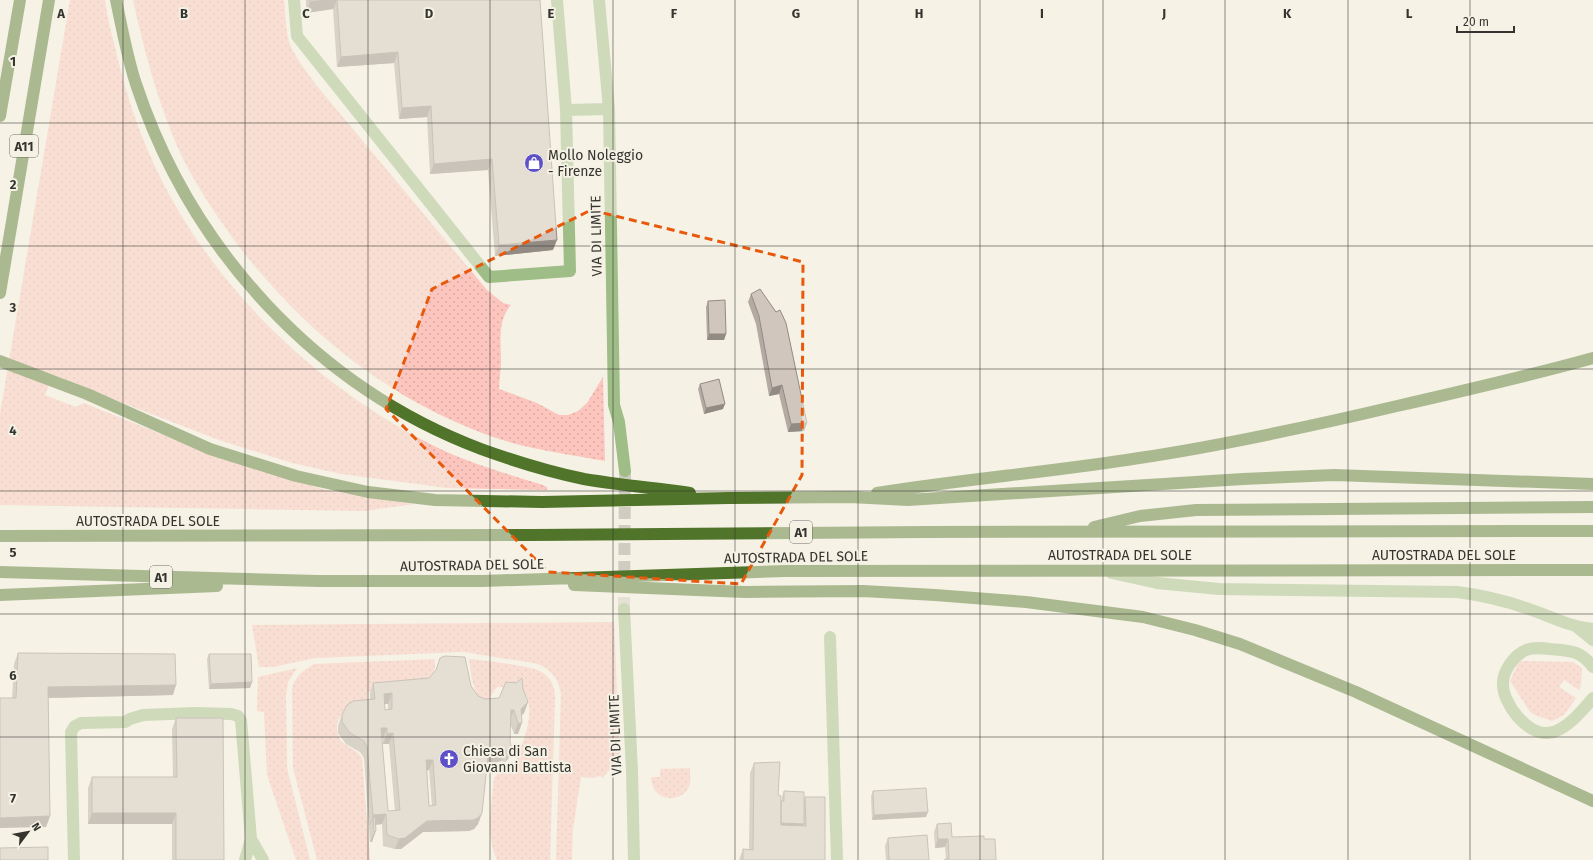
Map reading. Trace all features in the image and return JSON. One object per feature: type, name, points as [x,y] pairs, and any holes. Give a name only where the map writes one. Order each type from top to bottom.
[{"type":"highway","points":[[0,116],[20,0]]},
{"type":"highway","name":"A11","points":[[0,293],[49,0]]},
{"type":"highway","points":[[116,0],[136,83],[152,125],[192,208],[221,249],[271,311],[301,340],[348,378],[392,406],[428,426],[481,449],[531,465],[583,478],[729,498]]},
{"type":"highway","points":[[850,497],[912,487],[1082,467],[1204,447],[1341,419],[1469,390],[1593,358]]},
{"type":"highway","points":[[0,361],[87,394],[210,448],[296,476],[368,492],[435,500],[542,502],[850,497],[908,500],[1236,479],[1334,476],[1593,484]]},
{"type":"highway","points":[[1051,532],[1101,526],[1140,516],[1196,510],[1593,507]]},
{"type":"highway","name":"AUTOSTRADA DEL SOLE","points":[[4,536],[1593,531]]},
{"type":"highway","name":"AUTOSTRADA DEL SOLE","points":[[2,572],[318,581],[483,581],[784,571],[1593,570]]},
{"type":"highway","points":[[1,595],[318,581]]},
{"type":"highway","points":[[483,581],[745,592],[863,592],[935,595],[1026,602],[1143,617],[1195,630],[1240,644],[1356,692],[1593,801]]},
{"type":"street","points":[[294,0],[297,36],[489,277],[570,271],[566,110],[557,0]]},
{"type":"street","name":"VIA DI LIMITE","points":[[599,0],[609,109],[614,405],[619,422],[624,471]]},
{"type":"street","points":[[566,110],[609,109]]},
{"type":"street","points":[[1093,570],[1157,583],[1219,589],[1456,592],[1476,595],[1524,607],[1576,626],[1593,629]]},
{"type":"street","name":"VIA DI LIMITE","points":[[624,609],[632,771],[634,860]]},
{"type":"street","points":[[1576,626],[1593,640]]},
{"type":"street","points":[[830,637],[837,860]]},
{"type":"street","points":[[1593,667],[1583,656],[1569,650],[1540,648],[1526,650],[1514,658],[1505,672],[1502,684],[1506,698],[1513,712],[1522,722],[1535,730],[1548,734],[1560,729],[1570,722],[1593,698]]},
{"type":"street","points":[[74,860],[71,732],[75,726],[81,724],[124,722],[130,718],[143,715],[231,714],[238,716],[241,720],[251,839],[244,860]]},
{"type":"street","points":[[251,839],[263,860]]},
{"type":"highlighted area","points":[[591,210],[803,262],[802,475],[741,584],[548,572],[386,409],[432,289]]},
{"type":"shaded area","points":[[70,0],[105,0],[126,91],[141,134],[153,162],[176,206],[202,248],[233,287],[267,324],[303,358],[342,390],[383,418],[440,449],[482,466],[540,484],[547,487],[547,490],[447,488],[341,474],[292,463],[219,440],[89,390],[53,374],[45,395],[76,407],[84,403],[166,436],[283,477],[326,490],[415,504],[364,511],[0,505],[0,414]]},
{"type":"shaded area","points":[[133,0],[284,0],[289,42],[310,77],[487,290],[503,303],[511,305],[504,318],[500,339],[501,365],[499,389],[537,403],[559,415],[568,415],[578,411],[587,403],[603,377],[605,461],[547,451],[504,441],[452,421],[381,381],[348,357],[287,303],[234,240],[189,171],[177,146],[157,92],[146,56]]},
{"type":"shaded area","points":[[614,622],[620,765],[608,771],[603,778],[600,776],[593,778],[581,777],[573,829],[572,860],[556,860],[561,694],[558,683],[548,670],[533,663],[463,652],[315,658],[273,667],[259,667],[252,625]]},
{"type":"shaded area","points":[[435,659],[435,668],[431,679],[421,688],[367,692],[369,709],[356,710],[341,716],[337,723],[337,731],[340,739],[362,758],[370,860],[317,860],[293,768],[292,688],[295,680],[303,671],[314,664]]},
{"type":"shaded area","points":[[469,659],[504,663],[534,669],[547,676],[554,688],[555,698],[550,860],[497,860],[493,850],[490,830],[494,778],[498,773],[513,768],[527,728],[529,707],[527,697],[522,687],[497,687],[487,701],[482,699],[475,690],[473,684]]},
{"type":"shaded area","points":[[1519,661],[1573,662],[1582,668],[1581,686],[1579,690],[1564,680],[1559,687],[1576,698],[1564,715],[1552,721],[1530,712],[1510,681]]},
{"type":"shaded area","points":[[297,668],[288,682],[286,695],[287,768],[310,860],[296,860],[267,775],[264,712],[257,711],[258,677]]},
{"type":"shaded area","points":[[690,768],[690,785],[686,792],[682,795],[667,798],[662,796],[654,789],[651,777],[660,777],[660,769]]},
{"type":"building","points":[[310,0],[326,0],[310,2]]},
{"type":"building","points":[[337,0],[540,0],[557,240],[499,245],[492,159],[434,164],[431,106],[402,108],[398,52],[341,57]]},
{"type":"building","points":[[760,289],[776,312],[780,310],[786,323],[807,423],[791,424],[782,385],[772,388],[759,316],[751,294]]},
{"type":"building","points":[[725,300],[726,334],[709,334],[708,301]]},
{"type":"building","points":[[719,379],[725,404],[706,408],[700,384]]},
{"type":"building","points":[[18,653],[175,654],[176,685],[48,687],[50,816],[0,818],[0,698],[16,698]]},
{"type":"building","points":[[209,654],[251,654],[252,682],[211,684]]},
{"type":"building","name":"Chiesa di San Giovanni Battista","points":[[445,656],[465,657],[471,686],[478,696],[485,699],[499,698],[506,682],[516,683],[522,678],[523,689],[528,702],[521,709],[522,723],[518,723],[514,710],[511,710],[510,742],[512,749],[509,752],[505,750],[488,756],[482,813],[478,818],[473,820],[427,821],[405,838],[399,839],[387,835],[386,814],[373,815],[367,747],[364,741],[350,733],[342,722],[342,715],[347,705],[353,701],[375,699],[373,683],[429,678],[436,670],[440,658]],"holes":[[[392,693],[392,709],[385,710],[384,694]],[[381,728],[387,728],[387,734],[393,733],[400,810],[388,811]],[[426,760],[433,760],[436,805],[429,806]]]},
{"type":"building","points":[[176,718],[223,718],[224,860],[176,860],[176,813],[92,813],[92,777],[177,777]]},
{"type":"building","points":[[780,762],[778,795],[781,796],[781,825],[806,826],[805,797],[825,797],[825,860],[743,860],[743,849],[753,850],[754,763]]},
{"type":"building","points":[[926,788],[928,812],[874,815],[873,791]]},
{"type":"building","points":[[784,791],[804,792],[804,824],[781,823],[781,801],[784,801]]},
{"type":"building","points":[[373,817],[375,817],[376,831],[374,832]]},
{"type":"building","points":[[951,823],[952,837],[984,836],[984,839],[995,839],[996,860],[945,860],[949,859],[948,839],[938,839],[937,824]]},
{"type":"building","points":[[927,835],[929,860],[889,860],[888,838]]},
{"type":"building","points":[[48,847],[48,860],[0,860],[0,848]]},
{"type":"tunnel","points":[[624,609],[625,471]]},
{"type":"place","name":"Mollo Noleggio - Firenze","points":[[534,163]]},
{"type":"place","name":"Chiesa di San Giovanni Battista","points":[[449,759]]}]
